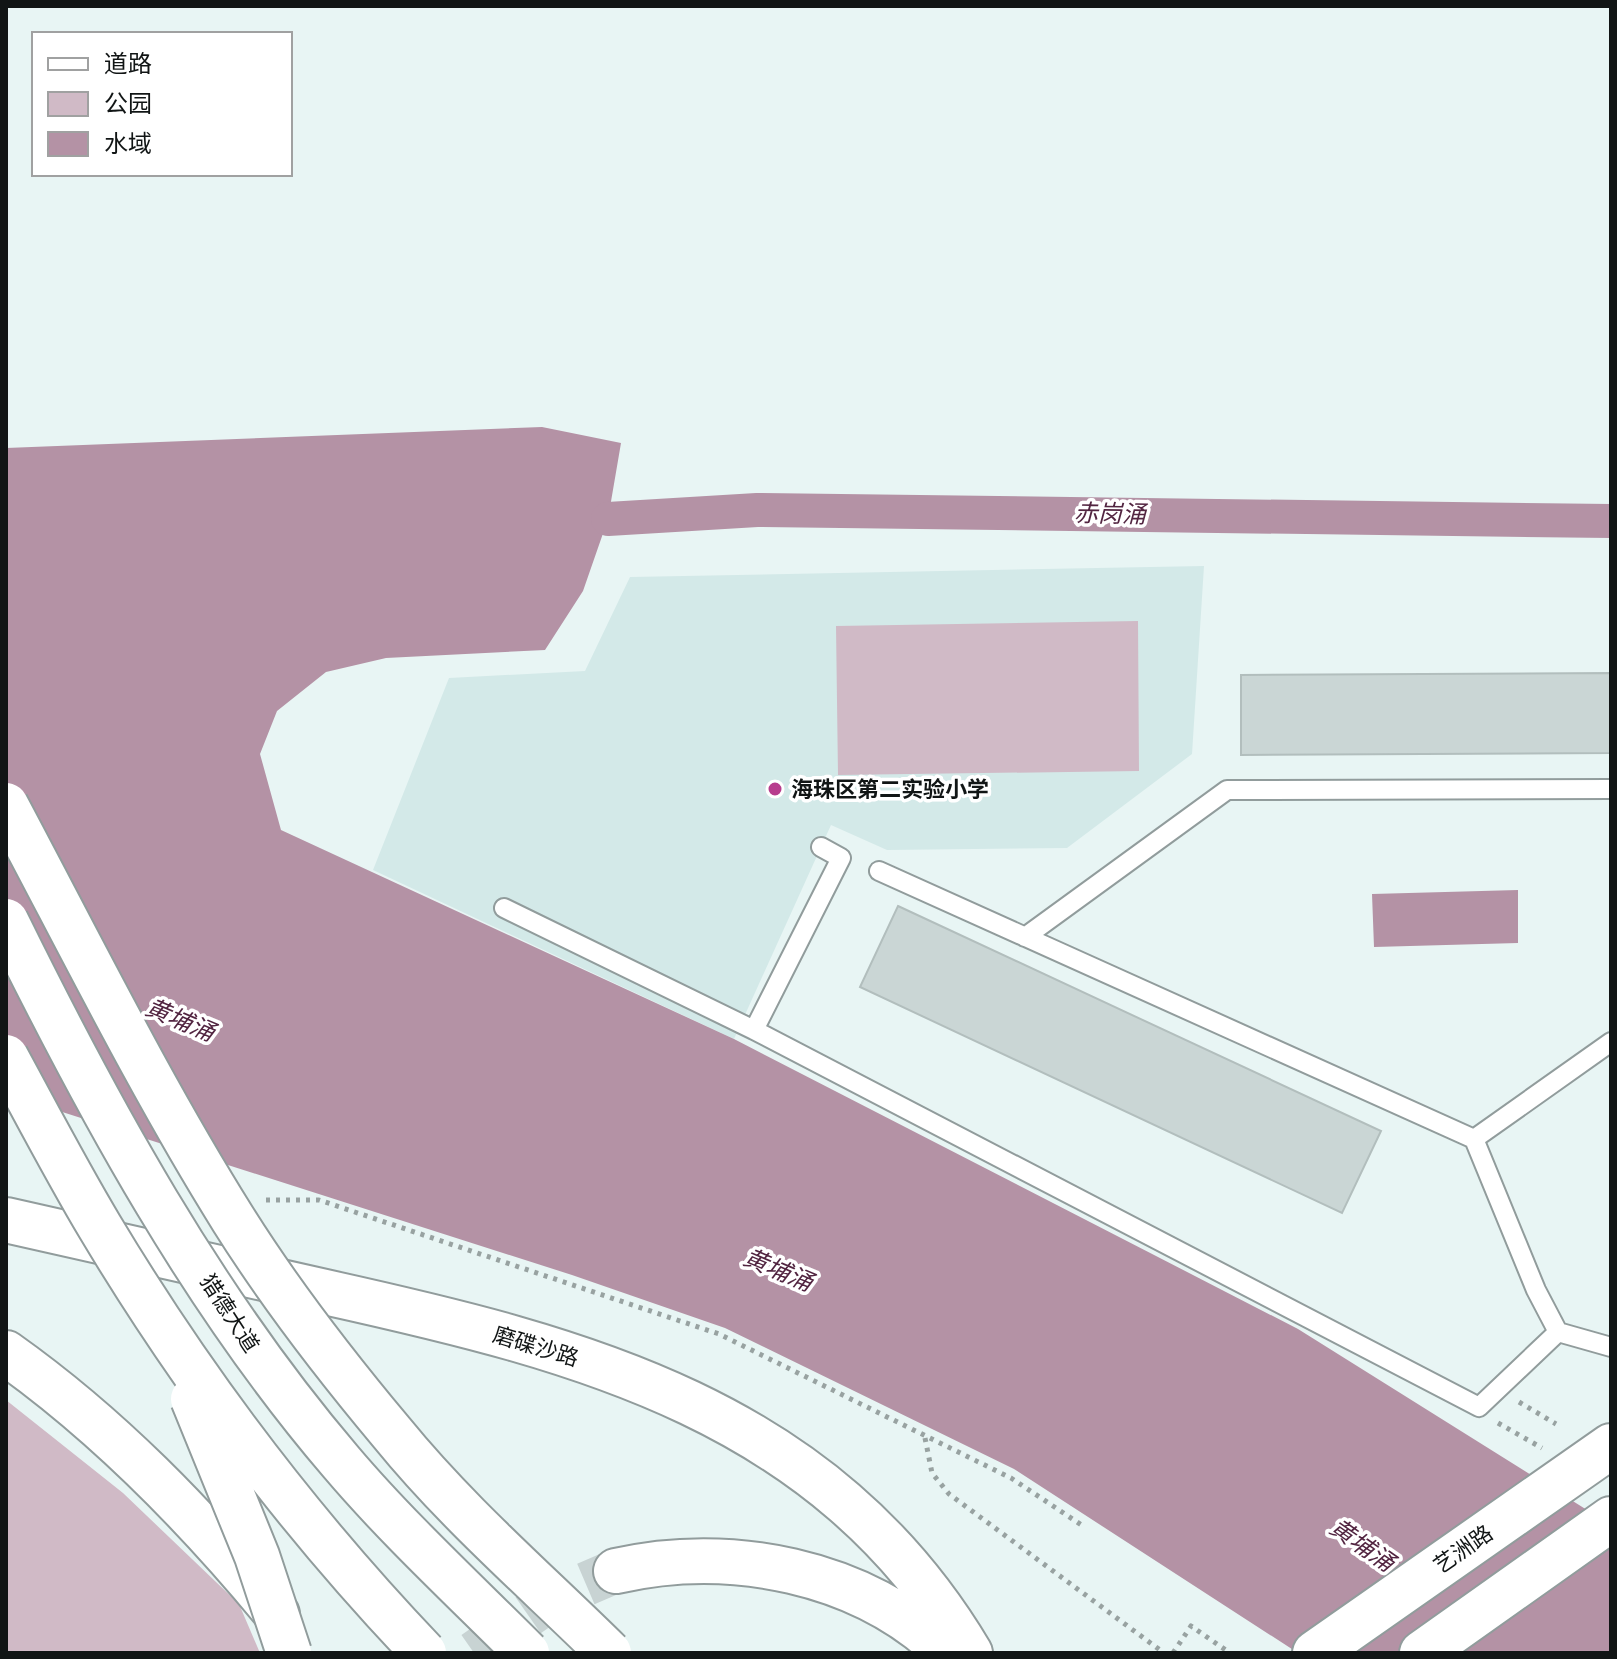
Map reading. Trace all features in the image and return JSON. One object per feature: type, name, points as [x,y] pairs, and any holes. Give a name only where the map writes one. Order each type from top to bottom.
[{"type":"main road","points":[[6,805],[160,1097],[234,1221],[311,1332],[394,1436],[473,1520],[609,1653]]},
{"type":"main road","name":"猎德大道","points":[[6,921],[83,1074],[255,1352],[341,1463],[527,1653]]},
{"type":"main road","points":[[6,1057],[100,1228],[203,1382],[310,1524],[424,1653]]},
{"type":"main road","name":"磨碟沙路","points":[[6,1220],[406,1310],[519,1339],[629,1375],[700,1405],[782,1455],[853,1512],[913,1575],[970,1653]]},
{"type":"main road","points":[[146,1299],[231,1485],[289,1653]]},
{"type":"main road","points":[[6,1353],[89,1416],[145,1469],[250,1582],[308,1653]]},
{"type":"main road","name":"艺洲路","points":[[1315,1653],[1611,1446]]},
{"type":"main road","points":[[1422,1653],[1611,1519]]},
{"type":"main road","points":[[616,1571],[685,1559],[714,1559],[785,1570],[852,1591],[930,1637],[947,1653]]},
{"type":"lane","points":[[1025,937],[1227,790],[1611,789]]},
{"type":"lane","points":[[754,1030],[841,858],[821,847]]},
{"type":"lane","points":[[879,871],[1474,1139],[1536,1290],[1558,1332],[1611,1347]]},
{"type":"lane","points":[[504,908],[754,1030],[1479,1407],[1558,1332]]},
{"type":"lane","points":[[1474,1139],[1611,1042]]},
{"type":"path","points":[[319,1200],[719,1334],[1011,1478],[1083,1526]]},
{"type":"path","points":[[1496,1421],[1517,1401],[1556,1424]]},
{"type":"path","points":[[925,1438],[932,1473],[949,1494],[1164,1653]]},
{"type":"path","points":[[1173,1653],[1191,1626],[1230,1653]]},
{"type":"shaded area","name":"海珠区第二实验小学","points":[[1204,566],[1192,754],[1067,848],[887,850],[831,825],[734,1039],[373,870],[449,678],[585,671],[630,577]]},
{"type":"green space","points":[[1138,621],[1139,771],[838,775],[836,626]]},
{"type":"green space","points":[[6,1400],[123,1493],[239,1604],[260,1653],[6,1653]]},
{"type":"water","name":"黄埔涌","points":[[542,427],[621,443],[608,519],[583,591],[545,650],[386,658],[326,672],[277,711],[260,754],[281,830],[734,1039],[1298,1329],[1611,1525],[1611,1653],[1298,1653],[1014,1469],[725,1328],[572,1275],[6,1094],[6,448]]},
{"type":"water","points":[[1518,890],[1518,943],[1374,947],[1372,894]]},
{"type":"building","points":[[1611,673],[1611,753],[1241,755],[1241,675]]},
{"type":"building","points":[[898,906],[1381,1131],[1342,1213],[860,987]]},
{"type":"waterway","name":"赤岗涌","points":[[608,519],[757,510],[1611,521]]},
{"type":"tunnel","points":[[474,1653],[553,1598],[616,1571]]},
{"type":"place","name":"海珠区第二实验小学","points":[[775,789]]}]
